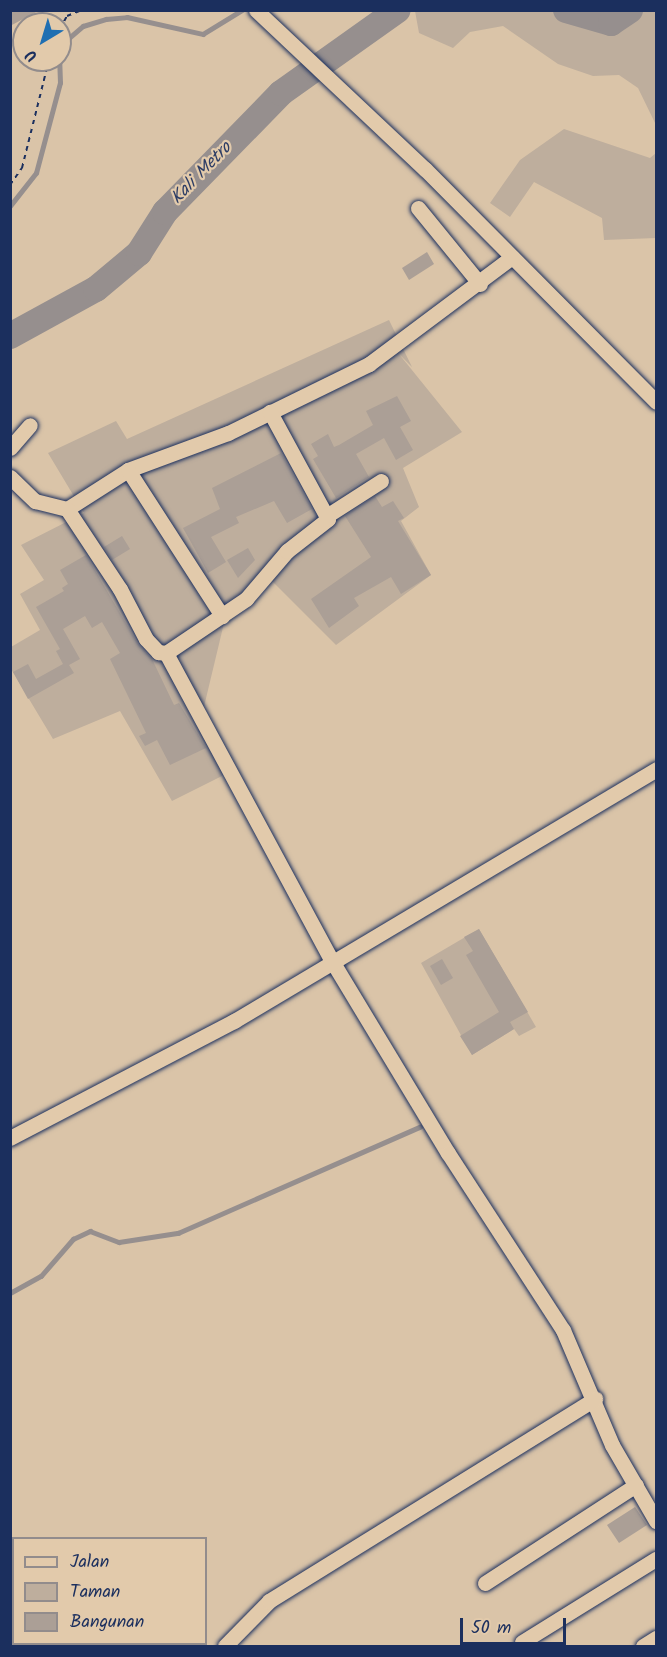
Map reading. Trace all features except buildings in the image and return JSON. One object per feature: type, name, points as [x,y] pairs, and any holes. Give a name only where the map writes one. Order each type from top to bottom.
[{"type":"street","points":[[256,10],[512,257],[657,402]]},
{"type":"street","points":[[418,208],[480,284]]},
{"type":"street","points":[[67,509],[128,470],[228,433],[369,364],[480,284],[512,257]]},
{"type":"street","points":[[270,411],[328,515]]},
{"type":"street","points":[[10,448],[30,425]]},
{"type":"street","points":[[128,470],[222,616]]},
{"type":"street","points":[[10,477],[35,501],[67,509],[120,588],[146,639],[158,652],[166,653],[246,600],[268,570],[325,523],[328,515],[381,481]]},
{"type":"street","points":[[166,653],[332,961],[425,1116],[563,1330],[595,1400],[612,1445],[657,1521]]},
{"type":"street","points":[[10,1138],[224,1026],[657,770]]},
{"type":"street","points":[[225,1647],[269,1601],[595,1400]]},
{"type":"street","points":[[485,1583],[636,1485]]},
{"type":"street","points":[[522,1642],[657,1559]]},
{"type":"street","points":[[643,1647],[657,1638]]},
{"type":"path","points":[[10,185],[22,168],[47,72]]},
{"type":"green space","points":[[415,11],[566,11],[611,23],[618,11],[656,11],[656,125],[638,88],[619,75],[593,76],[558,64],[503,26],[470,32],[453,48],[419,33]]},
{"type":"green space","points":[[564,129],[650,158],[656,153],[656,238],[604,240],[602,218],[534,182],[510,217],[490,203],[520,160]]},
{"type":"green space","points":[[389,320],[412,367],[399,354],[462,432],[403,468],[419,507],[401,521],[431,575],[336,645],[267,576],[225,619],[202,715],[234,770],[172,801],[120,711],[53,739],[11,669],[11,647],[40,630],[20,594],[44,580],[21,545],[84,513],[48,453],[116,421],[127,439]]},
{"type":"green space","points":[[479,929],[536,1027],[519,1036],[514,1029],[472,1055],[421,963]]},
{"type":"waterway","points":[[72,35],[83,26],[106,19],[127,17],[203,34],[242,10]]},
{"type":"waterway","name":"Kali Metro","points":[[10,336],[96,289],[139,253],[165,212],[281,93],[398,10]]},
{"type":"waterway","name":"Kali Metro","points":[[566,10],[611,23],[630,10]]},
{"type":"waterway","points":[[10,206],[36,173],[60,83],[60,72]]},
{"type":"waterway","points":[[10,1293],[41,1276],[73,1239],[90,1231],[119,1242],[178,1233],[420,1127]]}]
